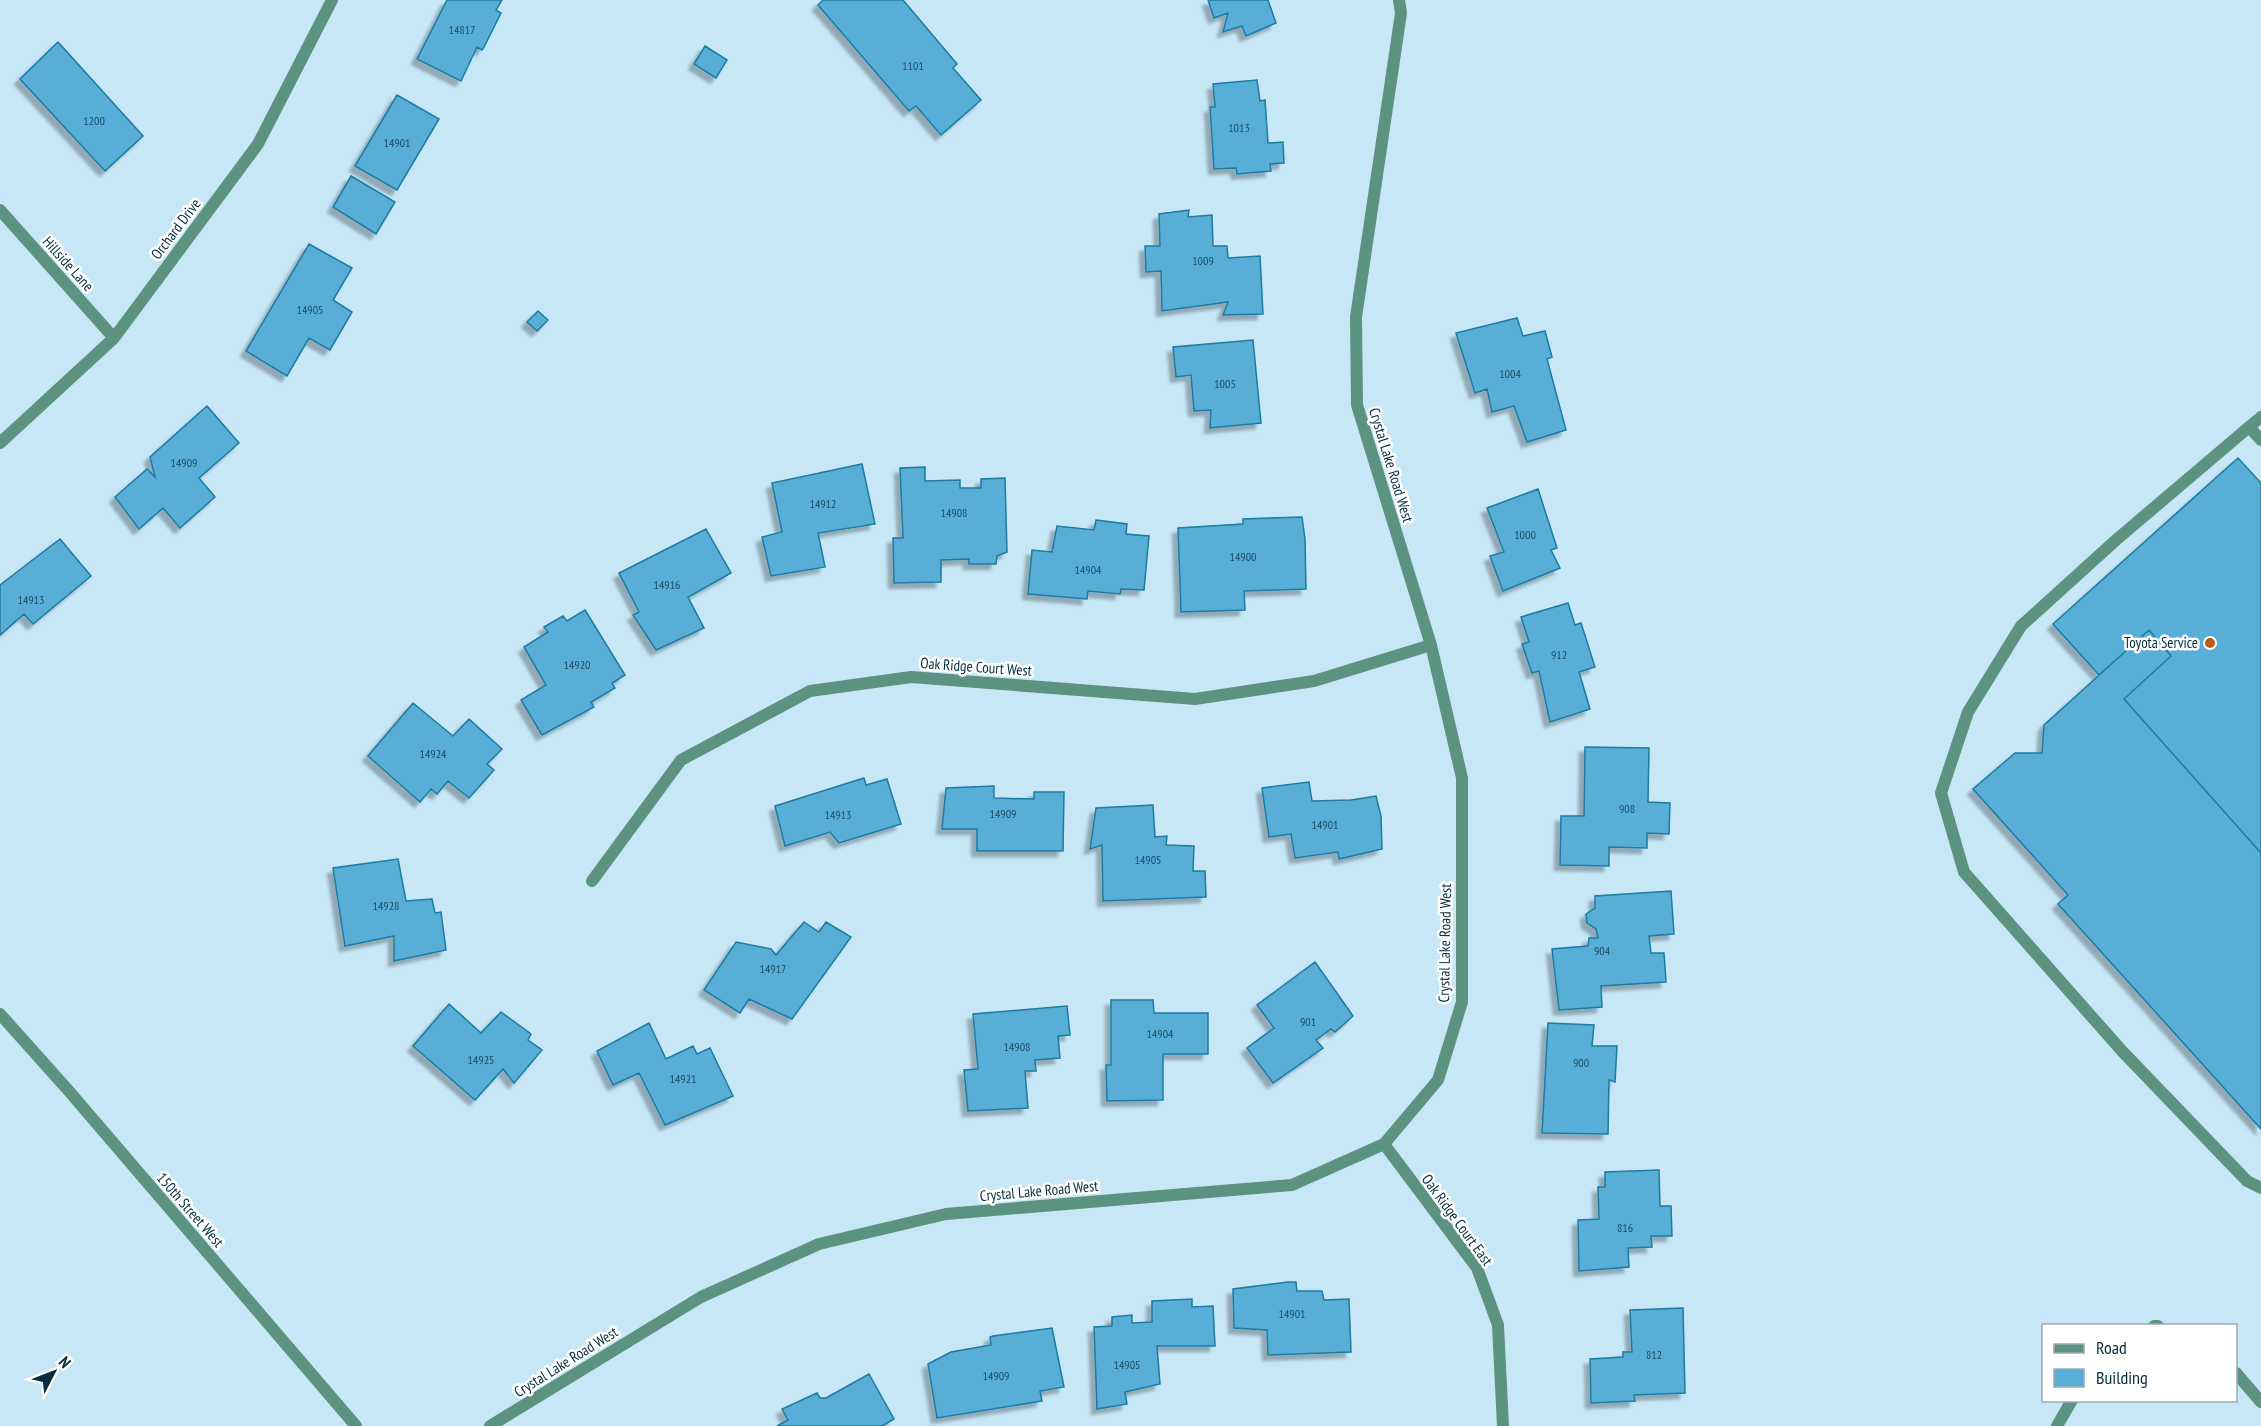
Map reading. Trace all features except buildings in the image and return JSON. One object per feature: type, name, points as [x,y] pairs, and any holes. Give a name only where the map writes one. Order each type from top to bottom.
[{"type":"street","name":"Orchard Drive","points":[[0,443],[114,338],[258,144],[332,0]]},
{"type":"street","name":"Crystal Lake Road West","points":[[490,1426],[701,1297],[819,1244],[946,1214],[1292,1185],[1384,1144],[1438,1080],[1462,1002],[1462,778],[1431,645],[1357,405],[1356,317],[1401,13],[1399,0]]},
{"type":"street","name":"Hillside Lane","points":[[0,210],[114,338]]},
{"type":"street","points":[[2261,417],[2116,540],[2021,626],[1968,712],[1941,793],[1964,872],[2122,1051],[2247,1181],[2261,1188]]},
{"type":"street","points":[[2249,427],[2261,440]]},
{"type":"street","name":"Oak Ridge Court West","points":[[592,881],[681,760],[810,691],[911,677],[1195,699],[1314,681],[1431,645]]},
{"type":"street","name":"150th Street West","points":[[0,1014],[356,1426]]},
{"type":"street","name":"Oak Ridge Court East","points":[[1384,1144],[1477,1268],[1498,1324],[1503,1426]]},
{"type":"street","points":[[2237,1375],[2261,1402]]},
{"type":"street","points":[[2057,1426],[2071,1402]]},
{"type":"place","name":"Toyota Service","points":[[2210,643]]}]
